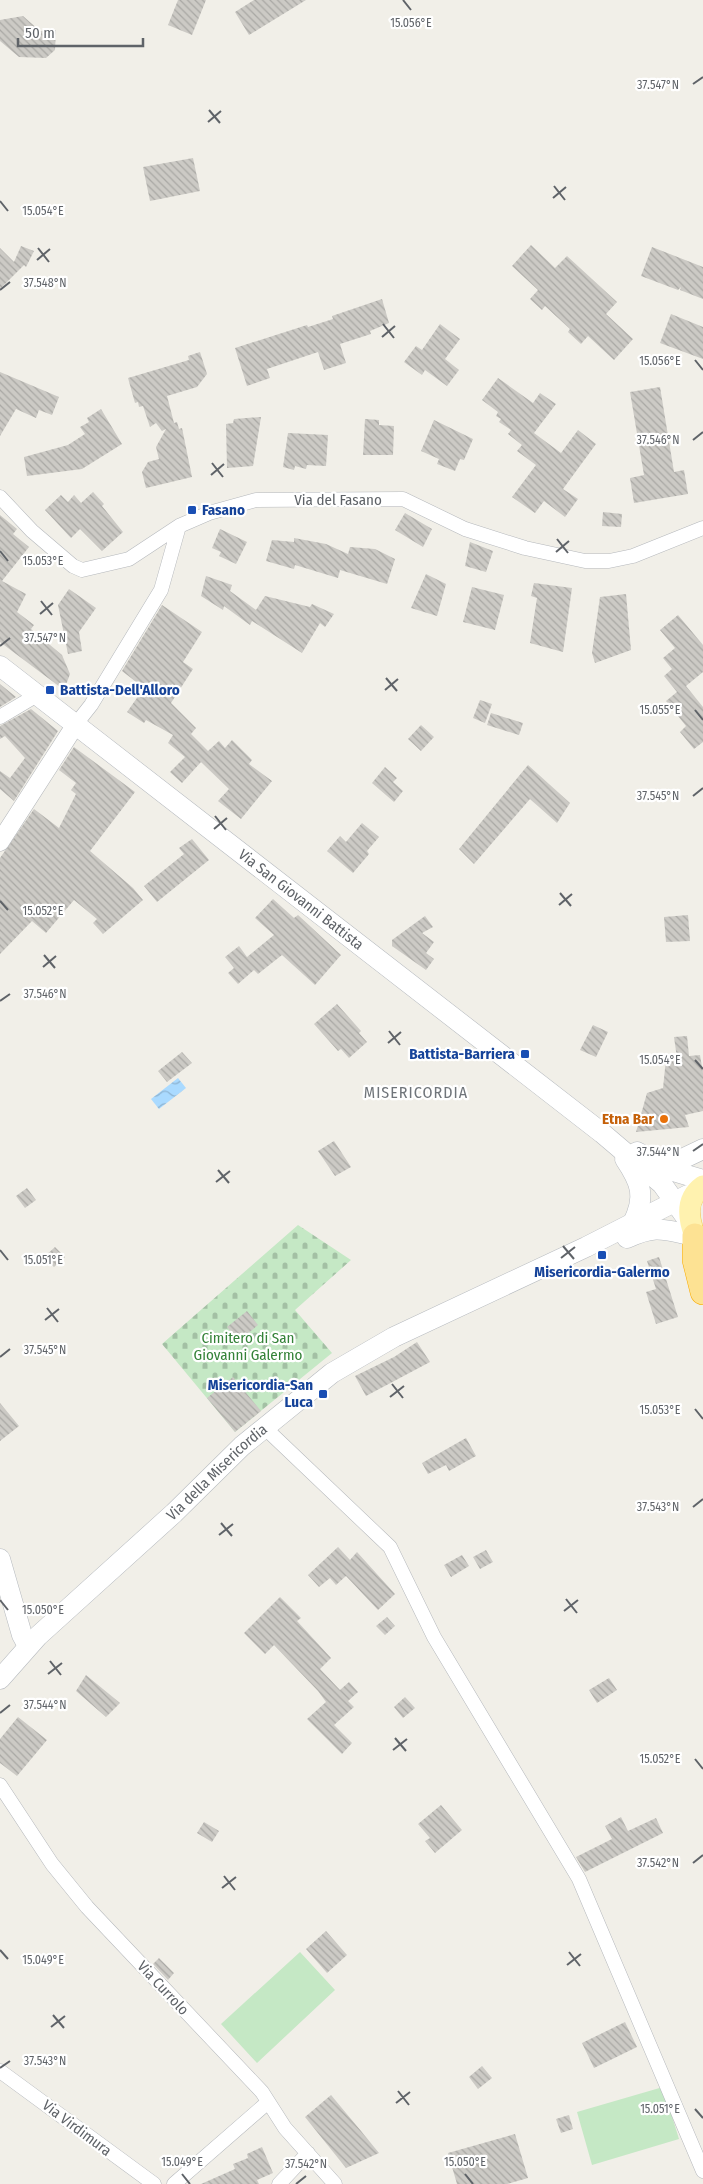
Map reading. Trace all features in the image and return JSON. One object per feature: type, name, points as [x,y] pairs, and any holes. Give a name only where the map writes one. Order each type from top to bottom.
[{"type":"highway","points":[[692,1238],[703,1292]]},
{"type":"main road","name":"Via San Giovanni Battista","points":[[0,666],[602,1133]]},
{"type":"main road","points":[[602,1133],[620,1151],[662,1184],[676,1201],[692,1238]]},
{"type":"main road","points":[[602,1133],[652,1161],[702,1184],[691,1200],[689,1216],[692,1238]]},
{"type":"main road","points":[[652,1161],[682,1159],[703,1149]]},
{"type":"main road","points":[[620,1151],[640,1186],[640,1209],[633,1223]]},
{"type":"main road","name":"Via della Misericordia","points":[[0,1679],[28,1646],[264,1428],[332,1373],[372,1348],[447,1310],[633,1223],[676,1201],[702,1184]]},
{"type":"main road","points":[[586,1246],[617,1242],[645,1230],[660,1228],[692,1238]]},
{"type":"main road","points":[[0,1559],[22,1636],[28,1646]]},
{"type":"street","name":"Via del Fasano","points":[[0,497],[32,531],[73,566],[82,570],[129,559],[179,526],[209,513],[256,500],[404,499],[464,529],[490,538],[585,561],[601,561],[634,556],[703,528]]},
{"type":"street","points":[[0,842],[76,724],[91,705],[161,590],[179,526]]},
{"type":"street","points":[[0,717],[37,695]]},
{"type":"street","points":[[264,1428],[390,1547],[434,1637],[579,1879],[703,2171]]},
{"type":"street","name":"Via Currolo","points":[[0,1785],[52,1864],[87,1907],[262,2092],[285,2128],[335,2184]]},
{"type":"street","name":"Via Virdimura","points":[[0,2071],[154,2184]]},
{"type":"street","points":[[174,2184],[267,2102]]},
{"type":"street","points":[[278,2184],[308,2153]]},
{"type":"green space","name":"Cimitero di San Giovanni Galermo","points":[[298,1225],[351,1260],[295,1310],[332,1353],[235,1432],[162,1344]]},
{"type":"green space","points":[[300,1952],[335,1990],[257,2063],[221,2024]]},
{"type":"green space","points":[[663,2087],[679,2139],[592,2165],[577,2112]]},
{"type":"water","points":[[178,1078],[186,1088],[159,1109],[151,1099]]},
{"type":"building","points":[[178,0],[206,0],[192,35],[168,25]]},
{"type":"building","points":[[254,0],[306,0],[249,35],[235,12]]},
{"type":"building","points":[[23,16],[40,31],[56,30],[55,50],[46,58],[19,57],[0,41],[0,20]]},
{"type":"building","points":[[193,158],[200,191],[150,201],[143,167]]},
{"type":"building","points":[[531,245],[555,268],[567,256],[617,302],[606,314],[633,339],[614,360],[588,336],[581,344],[568,332],[570,329],[545,306],[542,310],[530,299],[538,290],[512,266]]},
{"type":"building","points":[[21,246],[34,251],[26,267],[24,265],[0,289],[0,248],[14,262]]},
{"type":"building","points":[[652,247],[703,267],[703,299],[680,290],[681,287],[678,290],[641,276]]},
{"type":"building","points":[[382,299],[389,323],[370,331],[371,334],[340,344],[346,363],[324,370],[318,352],[267,369],[270,378],[247,386],[235,348],[307,325],[308,327],[333,319],[332,316]]},
{"type":"building","points":[[671,314],[703,327],[703,359],[660,343]]},
{"type":"building","points":[[440,324],[460,339],[445,359],[459,370],[447,386],[425,370],[422,375],[404,362],[416,346],[422,350]]},
{"type":"building","points":[[200,352],[207,374],[197,387],[167,396],[174,423],[177,422],[179,429],[182,428],[192,477],[146,488],[142,472],[148,462],[159,459],[156,447],[166,429],[162,431],[156,423],[150,427],[143,406],[139,407],[138,402],[135,403],[128,378],[189,360],[188,356]]},
{"type":"building","points":[[0,372],[59,397],[52,415],[39,410],[36,418],[16,409],[0,436]]},
{"type":"building","points":[[498,378],[533,403],[540,393],[556,404],[534,433],[561,453],[578,430],[596,444],[563,489],[578,499],[565,517],[544,501],[535,513],[512,497],[536,465],[517,451],[522,445],[508,434],[511,430],[499,422],[501,419],[496,416],[498,412],[482,400]]},
{"type":"building","points":[[660,387],[674,472],[684,470],[688,494],[634,503],[630,478],[644,475],[630,392]]},
{"type":"building","points":[[101,409],[122,444],[82,469],[27,476],[24,457],[68,445],[85,434],[80,427],[89,422],[87,418]]},
{"type":"building","points":[[261,417],[253,466],[227,468],[226,424],[233,423],[234,419]]},
{"type":"building","points":[[365,419],[379,420],[379,425],[394,426],[393,455],[363,455]]},
{"type":"building","points":[[434,420],[473,439],[464,460],[460,459],[455,471],[437,464],[439,459],[421,451]]},
{"type":"building","points":[[288,433],[328,435],[326,466],[307,465],[306,469],[295,466],[294,470],[283,467]]},
{"type":"building","points":[[93,492],[104,504],[102,506],[123,532],[102,551],[80,529],[71,538],[45,510],[61,495],[68,502],[74,495],[81,503]]},
{"type":"building","points":[[603,512],[622,514],[621,527],[602,526]]},
{"type":"building","points":[[405,513],[432,529],[423,547],[395,530]]},
{"type":"building","points":[[0,515],[17,529],[13,534],[29,547],[2,581],[26,594],[17,612],[34,625],[31,629],[62,655],[70,674],[64,690],[0,642]]},
{"type":"building","points":[[220,529],[247,542],[236,564],[219,556],[221,552],[212,548]]},
{"type":"building","points":[[294,538],[326,544],[348,554],[350,547],[375,549],[395,559],[387,584],[340,570],[338,578],[295,565],[294,569],[266,561],[272,540],[294,542]]},
{"type":"building","points":[[470,542],[493,551],[486,572],[465,566]]},
{"type":"building","points":[[426,574],[446,584],[437,616],[411,608]]},
{"type":"building","points":[[206,576],[232,585],[230,591],[256,610],[265,596],[310,607],[312,604],[334,614],[325,627],[320,623],[302,653],[252,621],[250,625],[224,606],[223,610],[201,596]]},
{"type":"building","points":[[534,583],[572,588],[563,652],[530,643],[537,598],[531,596]]},
{"type":"building","points":[[472,587],[504,595],[495,630],[463,622]]},
{"type":"building","points":[[69,589],[96,608],[79,632],[82,651],[68,654],[58,605]]},
{"type":"building","points":[[626,594],[631,650],[595,663],[592,653],[600,597]]},
{"type":"building","points":[[162,605],[202,632],[183,662],[193,669],[171,703],[196,728],[191,734],[208,751],[219,741],[225,748],[232,740],[252,760],[249,764],[272,781],[241,819],[218,801],[229,789],[201,762],[182,783],[170,772],[185,757],[168,743],[173,735],[146,720],[144,723],[127,712],[144,688],[122,671]]},
{"type":"building","points":[[678,615],[703,645],[703,672],[686,686],[703,707],[703,742],[694,749],[680,732],[686,726],[666,701],[677,692],[664,676],[672,669],[663,658],[675,648],[660,630]]},
{"type":"building","points":[[0,684],[16,697],[0,707]]},
{"type":"building","points":[[480,700],[492,704],[485,723],[473,718]]},
{"type":"building","points":[[31,709],[58,731],[14,801],[0,789],[0,771],[10,778],[25,758],[5,736],[0,739],[0,726]]},
{"type":"building","points":[[491,713],[523,723],[519,735],[487,725]]},
{"type":"building","points":[[421,725],[434,737],[421,751],[408,739]]},
{"type":"building","points":[[74,747],[135,792],[90,851],[133,888],[143,900],[103,934],[93,923],[97,919],[74,900],[46,933],[32,921],[0,954],[0,858],[34,809],[59,828],[76,794],[71,790],[76,783],[59,770]]},
{"type":"building","points":[[528,765],[570,803],[557,823],[530,799],[474,864],[459,849]]},
{"type":"building","points":[[385,767],[397,778],[393,782],[403,791],[394,802],[372,783]]},
{"type":"building","points":[[362,823],[379,837],[367,851],[369,854],[353,873],[327,851],[340,836],[346,842]]},
{"type":"building","points":[[192,839],[209,860],[157,902],[144,886],[184,854],[179,848]]},
{"type":"building","points":[[273,899],[294,918],[298,915],[341,955],[315,985],[282,955],[258,974],[254,970],[238,984],[228,973],[234,968],[225,957],[239,946],[247,957],[274,935],[255,918]]},
{"type":"building","points":[[688,915],[690,941],[666,942],[664,917]]},
{"type":"building","points":[[425,916],[433,927],[422,933],[434,942],[426,953],[434,959],[426,970],[392,946],[392,940]]},
{"type":"building","points":[[337,1004],[361,1031],[359,1033],[367,1042],[349,1058],[341,1049],[338,1051],[314,1024]]},
{"type":"building","points":[[593,1025],[608,1032],[596,1057],[580,1050]]},
{"type":"building","points":[[687,1036],[689,1056],[700,1055],[703,1073],[703,1111],[685,1115],[689,1127],[636,1132],[647,1093],[663,1088],[666,1059],[677,1058],[674,1037]]},
{"type":"building","points":[[182,1052],[192,1063],[167,1082],[158,1071]]},
{"type":"building","points":[[334,1141],[351,1167],[335,1176],[318,1151]]},
{"type":"building","points":[[27,1188],[36,1200],[25,1208],[16,1196]]},
{"type":"building","points":[[55,1247],[65,1257],[54,1267],[44,1257]]},
{"type":"building","points":[[659,1257],[678,1317],[656,1324],[646,1292],[656,1289],[647,1261]]},
{"type":"building","points":[[247,1311],[258,1325],[239,1341],[227,1327]]},
{"type":"building","points":[[417,1342],[430,1362],[366,1396],[355,1376],[394,1357]]},
{"type":"building","points":[[233,1377],[261,1411],[235,1432],[207,1398]]},
{"type":"building","points":[[0,1403],[19,1426],[0,1441]]},
{"type":"building","points":[[466,1438],[476,1456],[449,1471],[446,1465],[428,1474],[422,1463]]},
{"type":"building","points":[[338,1547],[350,1560],[357,1552],[395,1594],[378,1610],[346,1576],[336,1585],[330,1578],[319,1587],[308,1575]]},
{"type":"building","points":[[486,1550],[493,1562],[480,1569],[473,1557]]},
{"type":"building","points":[[462,1555],[469,1566],[451,1577],[444,1565]]},
{"type":"building","points":[[280,1597],[301,1618],[297,1621],[331,1658],[320,1669],[340,1690],[349,1682],[358,1692],[348,1701],[354,1707],[334,1725],[352,1743],[342,1754],[307,1719],[326,1702],[318,1691],[274,1645],[265,1654],[244,1633]]},
{"type":"building","points":[[387,1617],[395,1626],[385,1635],[376,1626]]},
{"type":"building","points":[[86,1675],[120,1703],[106,1717],[76,1691]]},
{"type":"building","points":[[609,1678],[617,1690],[597,1703],[589,1690]]},
{"type":"building","points":[[405,1697],[415,1708],[403,1718],[394,1707]]},
{"type":"building","points":[[18,1717],[47,1740],[17,1776],[0,1763],[0,1739]]},
{"type":"building","points":[[441,1805],[462,1830],[435,1853],[425,1841],[430,1838],[418,1824]]},
{"type":"building","points":[[621,1817],[628,1831],[656,1818],[663,1833],[585,1872],[576,1857],[612,1839],[605,1826]]},
{"type":"building","points":[[204,1822],[219,1831],[212,1842],[197,1833]]},
{"type":"building","points":[[326,1931],[347,1955],[327,1973],[306,1949]]},
{"type":"building","points":[[159,1958],[174,1973],[168,1980],[153,1964]]},
{"type":"building","points":[[625,2022],[637,2047],[594,2068],[582,2043]]},
{"type":"building","points":[[482,2066],[492,2078],[478,2089],[469,2077]]},
{"type":"building","points":[[331,2095],[379,2153],[346,2168],[305,2117]]},
{"type":"building","points":[[569,2115],[573,2129],[561,2133],[556,2119]]},
{"type":"building","points":[[515,2134],[528,2178],[507,2184],[457,2184],[448,2153]]},
{"type":"building","points":[[262,2147],[273,2173],[257,2180],[259,2184],[201,2184],[235,2169],[233,2164],[248,2158],[247,2154]]},
{"type":"place","name":"Fasano","points":[[192,510]]},
{"type":"place","name":"Battista-Dell'Alloro","points":[[50,690]]},
{"type":"place","name":"Battista-Barriera","points":[[525,1054]]},
{"type":"place","name":"Etna Bar","points":[[664,1119]]},
{"type":"place","name":"Misericordia-Galermo","points":[[602,1255]]},
{"type":"place","name":"Misericordia-San Luca","points":[[323,1394]]},
{"type":"district","name":"MISERICORDIA","points":[[416,1092]]}]
